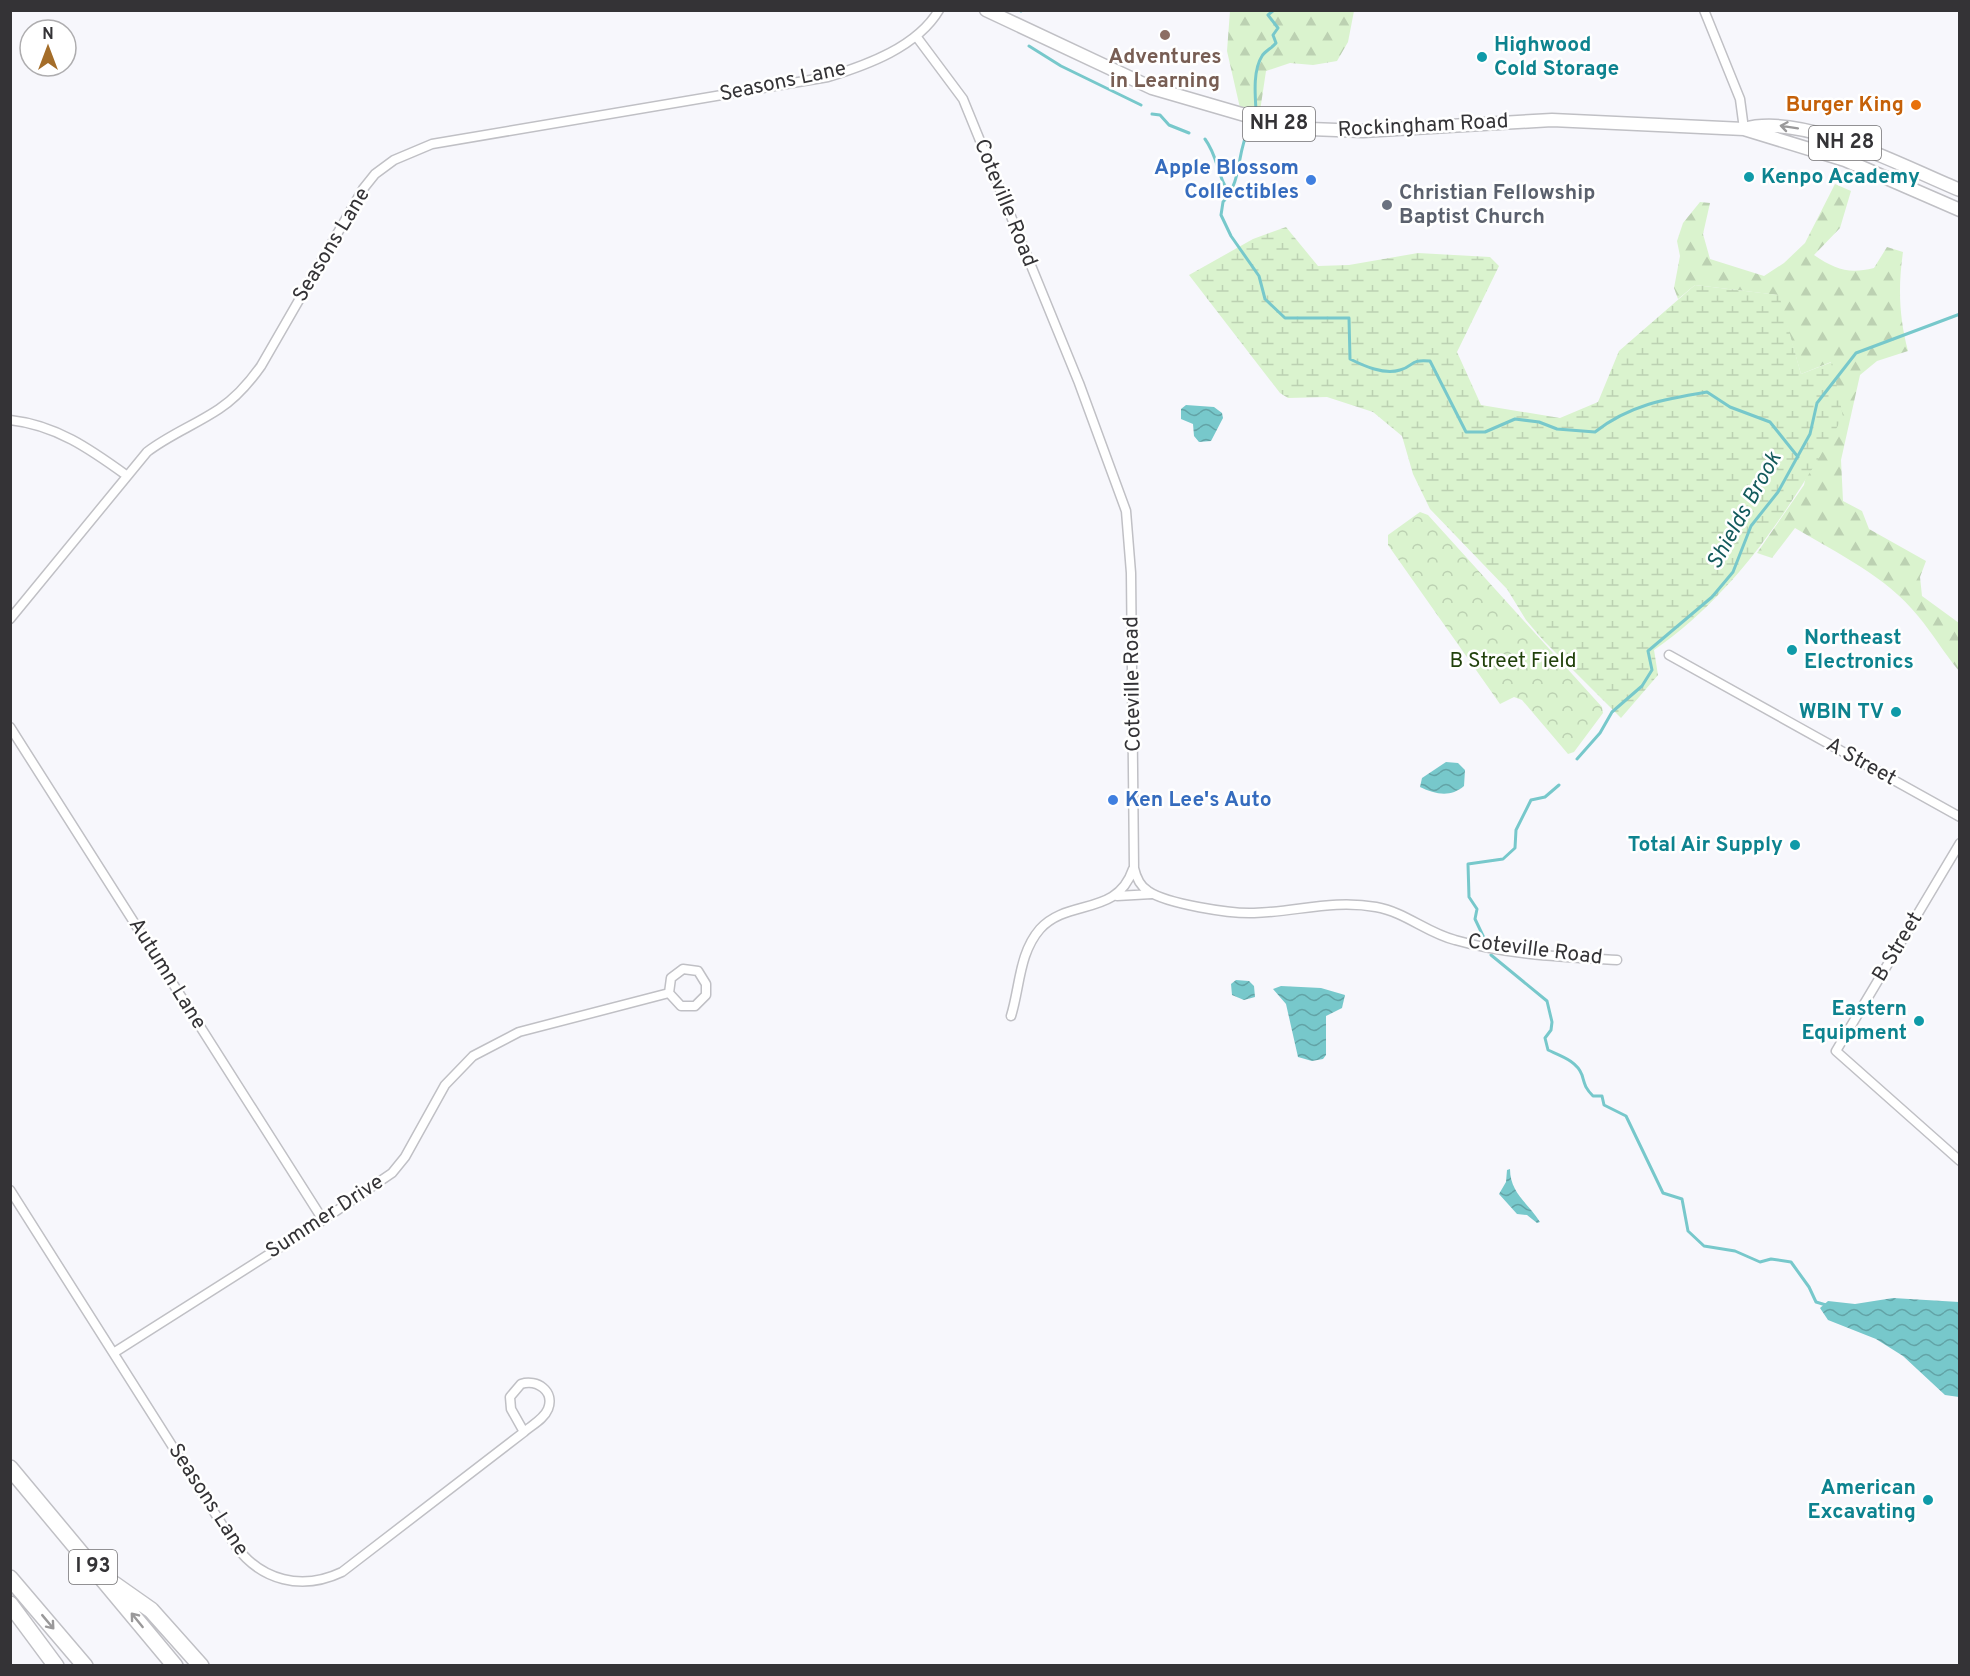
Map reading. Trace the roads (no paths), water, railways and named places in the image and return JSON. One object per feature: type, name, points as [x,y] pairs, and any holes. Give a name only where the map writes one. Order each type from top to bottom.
[{"type":"highway","name":"I 93","points":[[10,1468],[175,1665]]},
{"type":"highway","points":[[100,1574],[151,1610],[201,1665]]},
{"type":"highway","points":[[10,1578],[85,1665]]},
{"type":"highway","points":[[10,1604],[56,1665]]},
{"type":"main road","name":"Rockingham Road","points":[[986,10],[1152,88],[1284,125],[1340,132],[1511,121],[1594,120],[1744,129]]},
{"type":"main road","name":"NH 28","points":[[1744,129],[1768,125],[1818,133],[1959,190]]},
{"type":"main road","name":"NH 28","points":[[1744,129],[1845,160],[1959,210]]},
{"type":"street","name":"Seasons Lane","points":[[10,619],[147,452],[163,440],[218,410],[249,383],[261,366],[352,206],[375,174],[394,160],[432,144],[828,77],[867,63],[916,36],[939,10]]},
{"type":"street","points":[[1704,10],[1740,99],[1744,129]]},
{"type":"street","name":"Coteville Road","points":[[916,36],[963,99],[1079,383],[1126,511],[1131,573],[1134,868]]},
{"type":"street","points":[[10,420],[42,426],[72,438],[126,475]]},
{"type":"street","name":"A Street","points":[[1669,656],[1959,816]]},
{"type":"street","name":"Autumn Lane","points":[[10,727],[323,1220]]},
{"type":"street","name":"B Street","points":[[1959,843],[1836,1051],[1959,1161]]},
{"type":"street","points":[[1134,868],[1143,888],[1153,894]]},
{"type":"street","points":[[1118,896],[1127,884],[1134,868]]},
{"type":"street","name":"Coteville Road","points":[[1011,1016],[1026,952],[1039,930],[1056,918],[1118,896],[1153,894],[1233,913],[1254,914],[1336,903],[1377,907],[1396,912],[1452,940],[1513,951],[1617,960]]},
{"type":"street","points":[[683,969],[698,971],[706,984],[704,998],[692,1006],[678,1004],[669,993],[671,978],[683,969]]},
{"type":"street","name":"Summer Drive","points":[[114,1352],[323,1220],[392,1173],[405,1157],[445,1085],[473,1056],[519,1032],[669,993]]},
{"type":"street","name":"Seasons Lane","points":[[10,1190],[240,1552],[260,1570],[286,1581],[315,1581],[342,1572],[524,1432],[544,1415],[549,1404],[544,1388],[533,1382],[517,1386],[510,1397],[511,1409],[524,1432]]},
{"type":"water","points":[[1186,405],[1214,407],[1222,413],[1223,418],[1211,441],[1199,442],[1194,436],[1193,424],[1181,419],[1181,409]]},
{"type":"water","points":[[1446,762],[1458,763],[1465,770],[1464,786],[1459,790],[1442,794],[1420,787],[1422,778]]},
{"type":"water","points":[[1236,980],[1249,981],[1254,986],[1255,997],[1244,1000],[1232,995],[1231,984]]},
{"type":"water","points":[[1281,986],[1321,988],[1345,995],[1342,1008],[1326,1016],[1326,1055],[1323,1059],[1312,1061],[1298,1057],[1286,1004],[1273,989]]},
{"type":"water","points":[[1510,1169],[1516,1191],[1540,1222],[1537,1223],[1527,1215],[1517,1214],[1499,1194],[1506,1182],[1507,1170]]},
{"type":"water","points":[[1893,1298],[1959,1302],[1959,1397],[1945,1395],[1903,1356],[1876,1339],[1828,1320],[1820,1308],[1828,1301],[1855,1304]]},
{"type":"waterway","name":"Shields Brook","points":[[1256,110],[1257,68],[1263,54],[1276,43],[1273,35],[1278,28],[1268,15],[1274,10]]},
{"type":"waterway","points":[[1029,46],[1061,66],[1141,105]]},
{"type":"waterway","points":[[1152,114],[1160,115],[1169,125],[1189,133]]},
{"type":"waterway","name":"Shields Brook","points":[[1249,129],[1242,147],[1237,176],[1223,202],[1221,215],[1231,236],[1259,276],[1265,299],[1285,318],[1349,318],[1350,359],[1368,367],[1381,371],[1394,371],[1415,362],[1430,361],[1466,432],[1485,432],[1515,419],[1539,422],[1557,429],[1595,432],[1634,409],[1707,392],[1730,407],[1770,422],[1798,457]]},
{"type":"waterway","points":[[1205,139],[1231,195]]},
{"type":"waterway","name":"Shields Brook","points":[[1577,759],[1600,733],[1612,712],[1642,686],[1652,670],[1648,651],[1712,597],[1733,572],[1751,526],[1778,492],[1810,434],[1817,403],[1856,353],[1960,314]]},
{"type":"waterway","name":"Shields Brook","points":[[1485,940],[1475,919],[1477,909],[1469,897],[1468,864],[1503,859],[1515,848],[1516,830],[1531,800],[1545,797],[1559,785]]},
{"type":"waterway","name":"Shields Brook","points":[[1491,955],[1547,1001],[1552,1022],[1551,1030],[1545,1038],[1548,1050],[1563,1057],[1580,1070],[1588,1091],[1593,1096],[1602,1096],[1604,1105],[1626,1116],[1663,1193],[1682,1199],[1688,1231],[1704,1246],[1735,1251],[1760,1262],[1771,1259],[1791,1262],[1809,1287],[1816,1302],[1826,1305]]},
{"type":"place","name":"Adventures in Learning","points":[[1165,35]]},
{"type":"place","name":"Highwood Cold Storage","points":[[1482,57]]},
{"type":"place","name":"Burger King","points":[[1916,105]]},
{"type":"place","name":"Kenpo Academy","points":[[1749,177]]},
{"type":"place","name":"Apple Blossom Collectibles","points":[[1311,180]]},
{"type":"place","name":"Christian Fellowship Baptist Church","points":[[1387,205]]},
{"type":"place","name":"Northeast Electronics","points":[[1792,650]]},
{"type":"place","name":"WBIN TV","points":[[1896,712]]},
{"type":"place","name":"Ken Lee's Auto","points":[[1113,800]]},
{"type":"place","name":"Total Air Supply","points":[[1795,845]]},
{"type":"place","name":"Eastern Equipment","points":[[1919,1021]]},
{"type":"place","name":"American Excavating","points":[[1928,1500]]},
{"type":"park label","name":"B Street Field","points":[[1513,661]]}]
